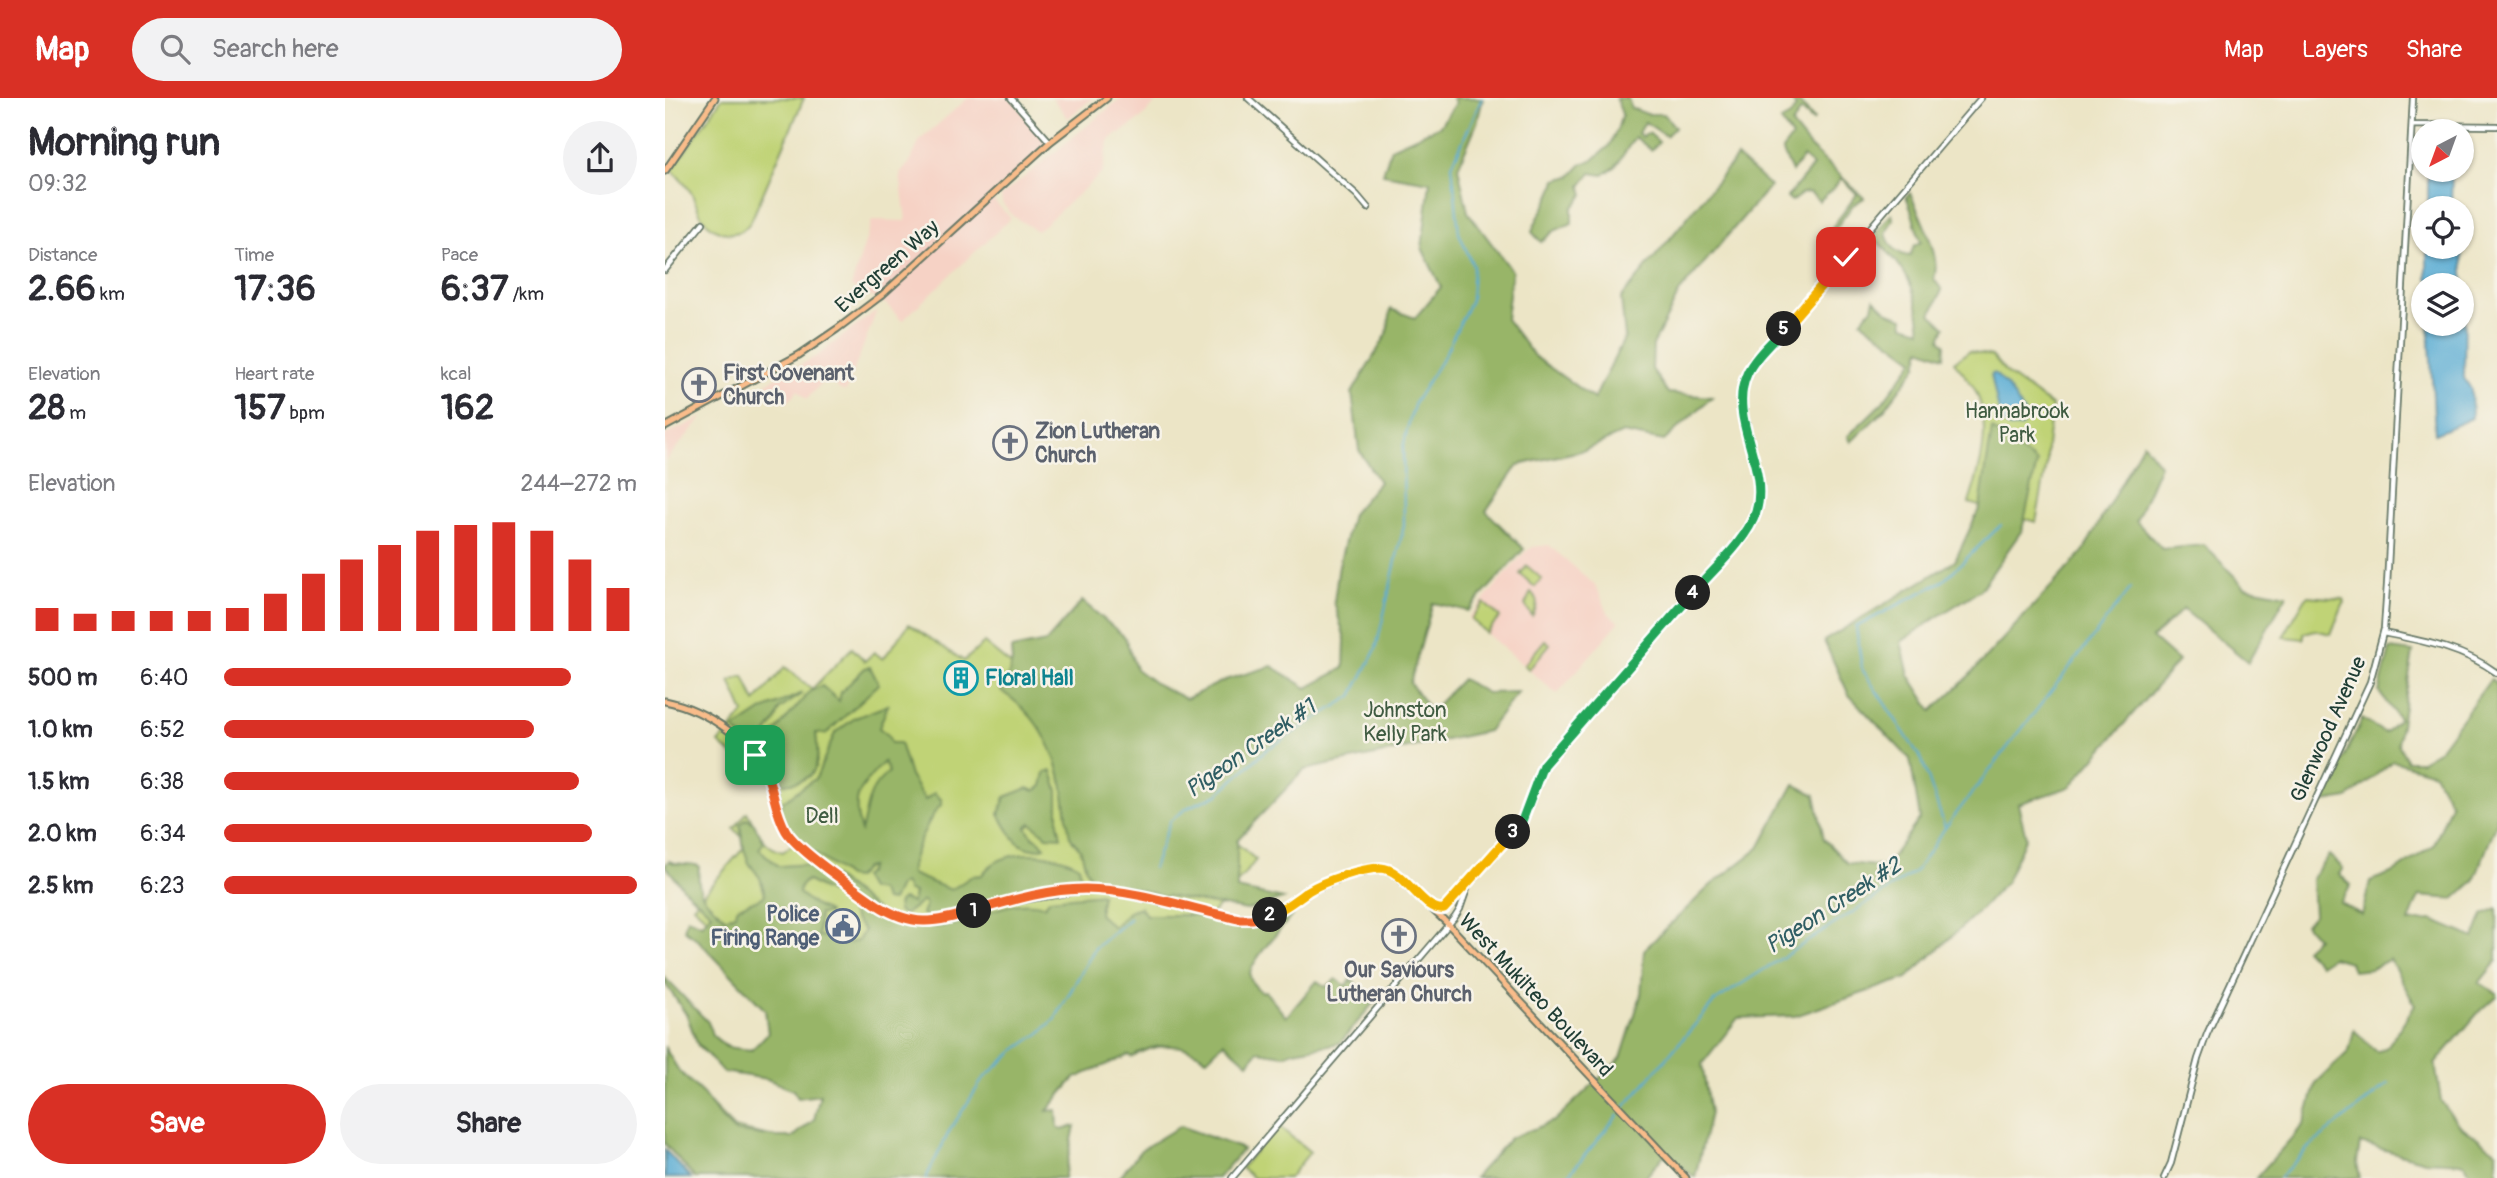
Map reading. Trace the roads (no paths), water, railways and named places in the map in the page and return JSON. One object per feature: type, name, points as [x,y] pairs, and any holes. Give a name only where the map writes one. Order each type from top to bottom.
[{"type":"main road","points":[[665,171],[715,98]]},
{"type":"main road","name":"Evergreen Way","points":[[665,427],[799,355],[837,330],[882,295],[1050,142],[1107,98]]},
{"type":"main road","name":"West Mukilteo Boulevard","points":[[665,701],[684,706],[701,715],[742,742],[764,767],[781,820],[792,840],[876,904],[909,919],[937,922],[1025,898],[1086,889],[1110,890],[1239,919],[1252,919],[1266,917],[1285,909],[1309,891],[1347,876],[1379,868],[1393,872],[1432,907],[1686,1178]]},
{"type":"street","points":[[1011,98],[1050,142]]},
{"type":"street","points":[[1248,98],[1357,195],[1368,208]]},
{"type":"street","points":[[1432,907],[1444,909],[1522,822],[1543,765],[1744,534],[1755,515],[1759,489],[1741,396],[1748,371],[1981,98]]},
{"type":"street","name":"Glenwood Avenue","points":[[2413,98],[2413,119]]},
{"type":"street","points":[[2475,126],[2497,126]]},
{"type":"street","name":"Glenwood Avenue","points":[[2164,1178],[2207,1034],[2370,682],[2383,633],[2411,159]]},
{"type":"street","points":[[665,270],[703,223]]},
{"type":"street","points":[[2383,633],[2448,648],[2475,659],[2497,673]]},
{"type":"street","points":[[1232,1178],[1449,925],[1460,909],[1469,883]]},
{"type":"water","points":[[2428,182],[2452,182],[2451,196],[2428,196]]},
{"type":"water","points":[[2427,259],[2463,259],[2463,273],[2427,273]]},
{"type":"water","points":[[2430,336],[2465,336],[2464,378],[2471,389],[2472,418],[2435,434]]},
{"type":"water","points":[[1994,373],[2008,388],[2027,418],[2021,427],[2009,428],[2001,421],[1991,375]]},
{"type":"water","points":[[665,1150],[690,1177],[691,1178],[665,1178]]},
{"type":"waterway","name":"Pigeon Creek #1","points":[[1153,868],[1170,821],[1187,808],[1218,794],[1266,750],[1352,696],[1376,649],[1404,525],[1403,448],[1408,426],[1415,402],[1444,356],[1471,300],[1473,266],[1459,233],[1452,165],[1482,98]]},
{"type":"waterway","name":"Pigeon Creek #2","points":[[1945,827],[1922,760],[1862,669],[1856,627],[1943,581],[2001,525]]},
{"type":"waterway","name":"Pigeon Creek #2","points":[[1624,1108],[1715,1001],[1915,872],[1945,828],[2131,588]]},
{"type":"waterway","name":"Pigeon Creek #1","points":[[926,1178],[950,1130],[983,1079],[1055,1019],[1095,948],[1130,918]]},
{"type":"waterway","points":[[2279,1178],[2309,1147],[2389,1083]]},
{"type":"waterway","name":"Pigeon Creek #2","points":[[1566,1178],[1618,1115]]},
{"type":"place","name":"First Covenant Church","points":[[699,385]]},
{"type":"place","name":"Zion Lutheran Church","points":[[1010,443]]},
{"type":"place","name":"Floral Hall","points":[[961,678]]},
{"type":"place","name":"Police Firing Range","points":[[843,926]]},
{"type":"place","name":"Our Saviours Lutheran Church","points":[[1399,936]]},
{"type":"park label","name":"Hannabrook Park","points":[[2017,423]]},
{"type":"park label","name":"Johnston Kelly Park","points":[[1405,722]]},
{"type":"park label","name":"Dell","points":[[822,816]]}]
